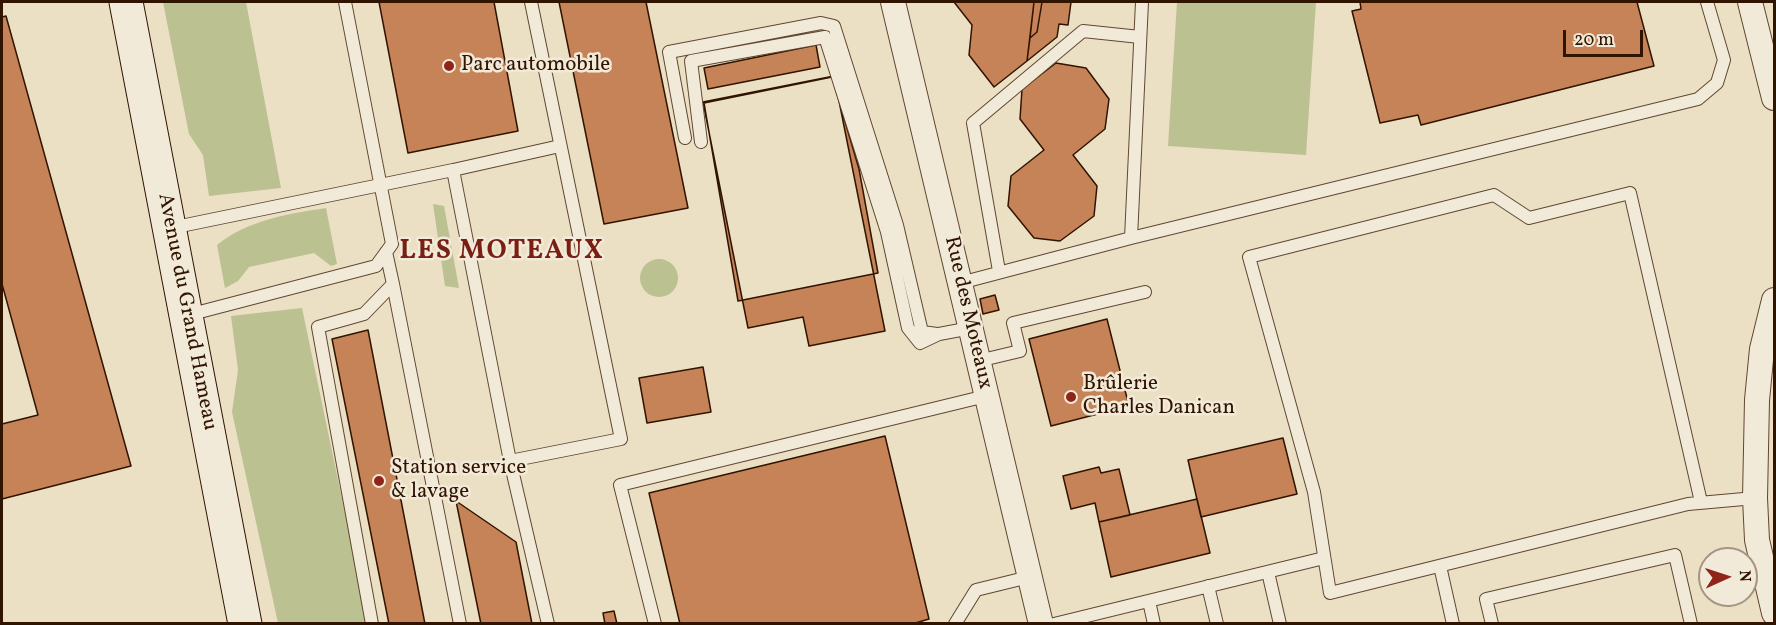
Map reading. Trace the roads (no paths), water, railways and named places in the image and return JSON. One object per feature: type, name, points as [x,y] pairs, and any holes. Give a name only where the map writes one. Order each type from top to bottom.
[{"type":"main road","name":"Avenue du Grand Hameau","points":[[126,2],[245,624]]},
{"type":"street","name":"Rue des Moteaux","points":[[893,2],[1041,624]]},
{"type":"street","points":[[1750,2],[1774,98]]},
{"type":"street","points":[[1774,300],[1762,349],[1757,400],[1755,498],[1757,540],[1774,613]]},
{"type":"lane","points":[[187,315],[376,266],[392,244],[345,2]]},
{"type":"lane","points":[[510,461],[621,439],[531,2]]},
{"type":"lane","points":[[1131,238],[1142,2]]},
{"type":"lane","points":[[960,282],[1698,99],[1717,83],[1724,60],[1707,2]]},
{"type":"lane","points":[[685,138],[669,52],[821,24],[834,26],[897,225],[922,332],[939,334]]},
{"type":"lane","points":[[999,271],[974,123],[1083,31],[1140,37]]},
{"type":"lane","points":[[701,142],[691,61],[825,37],[887,232],[908,328],[920,343],[939,334],[971,328]]},
{"type":"lane","points":[[170,228],[560,146]]},
{"type":"lane","points":[[453,170],[510,461],[548,624]]},
{"type":"lane","points":[[1701,502],[1630,193],[1528,218],[1494,195],[1249,257],[1314,492],[1330,593],[1701,502],[1755,498]]},
{"type":"lane","points":[[386,252],[460,624]]},
{"type":"lane","points":[[372,624],[318,327],[364,314],[393,284]]},
{"type":"lane","points":[[978,361],[1020,351],[1013,323],[1145,292]]},
{"type":"lane","points":[[655,624],[620,485],[986,396]]},
{"type":"lane","points":[[1492,624],[1486,599],[1675,555],[1691,624]]},
{"type":"lane","points":[[1054,624],[1090,619],[1149,600],[1324,558]]},
{"type":"lane","points":[[1440,566],[1453,624]]},
{"type":"lane","points":[[1268,572],[1280,624]]},
{"type":"lane","points":[[955,624],[976,590],[1029,577]]},
{"type":"lane","points":[[1208,586],[1217,624]]},
{"type":"lane","points":[[1149,600],[1154,624]]},
{"type":"place","name":"Parc automobile","points":[[449,66]]},
{"type":"place","name":"Brûlerie Charles Danican","points":[[1071,397]]},
{"type":"place","name":"Station service & lavage","points":[[379,481]]},
{"type":"district","name":"LES MOTEAUX","points":[[502,253]]}]
